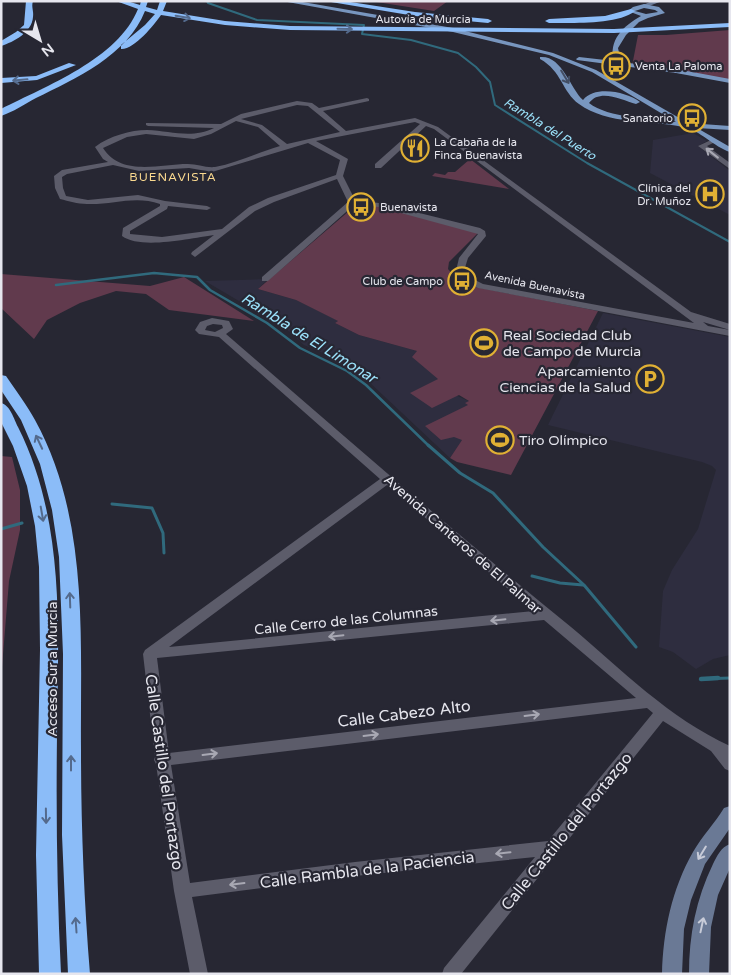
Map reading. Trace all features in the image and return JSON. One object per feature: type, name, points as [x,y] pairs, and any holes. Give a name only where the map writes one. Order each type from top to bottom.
[{"type":"highway","name":"Autovía de Murcia","points":[[119,1],[174,15],[236,24],[290,28],[380,30],[613,29],[730,24]]},
{"type":"highway","points":[[1,106],[82,62],[100,50],[128,20],[136,1]]},
{"type":"highway","points":[[68,78],[122,39],[135,24],[145,1]]},
{"type":"highway","points":[[1,113],[87,70],[134,40],[162,10],[164,1]]},
{"type":"highway","name":"Autovía de Murcia","points":[[329,1],[467,20],[613,29]]},
{"type":"highway","points":[[329,1],[415,13],[498,20]]},
{"type":"highway","points":[[2,44],[19,34],[29,22],[31,15],[28,7],[31,2]]},
{"type":"highway","points":[[539,21],[635,15]]},
{"type":"highway","points":[[1,81],[37,78],[82,62]]},
{"type":"highway","name":"Acceso Sur a Murcia","points":[[1,379],[16,400],[40,443],[54,481],[65,529],[71,602],[73,884],[80,974]]},
{"type":"highway","name":"Acceso Sur a Murcia","points":[[1,407],[22,448],[35,485],[42,514],[48,576],[46,804],[50,974]]},
{"type":"main road","points":[[285,1],[431,26],[476,35],[550,54],[594,71],[728,147]]},
{"type":"main road","points":[[303,1],[447,25],[584,60],[676,71],[730,81]]},
{"type":"main road","points":[[618,64],[615,54],[616,47],[635,15],[634,8],[656,4],[662,12],[656,15],[635,15]]},
{"type":"main road","points":[[476,35],[546,59],[559,68],[580,102],[591,108],[651,120],[730,128]]},
{"type":"main road","points":[[546,50],[612,75],[728,147]]},
{"type":"main road","points":[[612,75],[604,66],[618,64]]},
{"type":"main road","points":[[591,108],[585,103],[587,98],[594,95],[610,94],[627,98],[682,128],[728,147]]},
{"type":"street","points":[[318,110],[367,100]]},
{"type":"street","points":[[345,134],[310,104],[297,103],[256,111],[220,126],[209,133],[194,137],[146,132],[125,135],[99,147],[102,156],[113,163],[135,169],[153,170],[190,166],[215,169],[310,141],[345,134],[415,120],[436,128],[705,328]]},
{"type":"street","points":[[235,120],[260,126],[286,147]]},
{"type":"street","points":[[148,124],[173,123],[220,126]]},
{"type":"street","points":[[378,166],[425,123]]},
{"type":"street","points":[[265,279],[352,202],[339,176],[344,159],[310,141]]},
{"type":"street","points":[[713,141],[702,146],[730,167]]},
{"type":"street","points":[[113,163],[65,172],[58,176],[59,188],[63,197],[73,202],[87,203],[140,196],[164,203],[207,208]]},
{"type":"street","points":[[195,254],[252,209],[271,200],[339,176]]},
{"type":"street","name":"Avenida Buenavista","points":[[352,202],[379,205],[482,233],[482,236],[463,257],[459,275],[481,286],[730,333]]},
{"type":"street","points":[[164,203],[164,207],[136,222],[126,230],[126,236],[152,239],[224,231]]},
{"type":"street","points":[[690,315],[730,326]]},
{"type":"street","name":"Avenida Canteros de El Palmar","points":[[221,334],[546,615],[657,707],[712,745],[730,753]]},
{"type":"street","name":"Calle Castillo del Portazgo","points":[[199,974],[182,891],[161,760],[150,654],[388,479]]},
{"type":"street","name":"Calle Cerro de las Columnas","points":[[150,654],[546,615]]},
{"type":"street","name":"Calle Castillo del Portazgo","points":[[450,974],[552,848],[657,707]]},
{"type":"street","name":"Calle Cabezo Alto","points":[[161,760],[657,707]]},
{"type":"street","name":"Avenida Canteros de El Palmar","points":[[712,745],[730,766]]},
{"type":"street","points":[[672,974],[674,935],[685,890],[699,858],[730,813]]},
{"type":"street","name":"Calle Rambla de la Paciencia","points":[[182,891],[355,869],[552,848]]},
{"type":"street","points":[[699,974],[699,942],[703,921],[714,884],[730,852]]},
{"type":"shaded area","points":[[370,1],[448,1],[434,11]]},
{"type":"shaded area","points":[[730,30],[730,81],[632,66],[638,35],[666,35]]},
{"type":"shaded area","name":"Clínica del Dr. Muñoz","points":[[693,133],[707,141],[698,146],[730,171],[730,215],[650,173],[653,140]]},
{"type":"shaded area","points":[[470,159],[509,189],[432,176],[435,173],[445,175],[448,172],[455,172]]},
{"type":"shaded area","name":"Real Sociedad Club de Campo de Murcia","points":[[356,205],[381,206],[478,233],[449,262],[448,269],[453,275],[471,286],[598,311],[511,475],[457,462],[450,458],[462,440],[454,437],[441,440],[425,426],[468,405],[465,403],[469,401],[459,395],[432,408],[410,393],[438,379],[412,357],[417,351],[359,335],[335,323],[338,321],[296,300],[258,289]]},
{"type":"shaded area","points":[[1,274],[150,286],[184,277],[254,321],[169,310],[146,294],[116,291],[80,303],[47,320],[34,339],[1,308]]},
{"type":"shaded area","points":[[268,279],[258,289],[296,300],[339,321],[335,323],[359,335],[461,363],[431,384],[484,408],[450,458],[351,365],[304,345],[285,328],[205,281]]},
{"type":"shaded area","name":"Aparcamiento Ciencias de la Salud","points":[[603,313],[730,337],[730,655],[713,659],[696,669],[673,652],[659,647],[663,591],[672,570],[698,529],[716,470],[702,462],[548,425]]},
{"type":"shaded area","points":[[1,456],[12,457],[20,490],[20,530],[9,581],[1,679]]},
{"type":"waterway","name":"Rambla del Puerto","points":[[207,1],[208,3],[257,20],[364,25],[362,34],[411,40],[458,53],[476,67],[490,82],[495,105],[587,163],[730,242]]},
{"type":"waterway","name":"Rambla de El Limonar","points":[[56,285],[154,273],[197,277],[210,290],[267,323],[300,348],[347,371],[366,385],[429,446]]},
{"type":"waterway","name":"Rambla de El Limonar","points":[[428,445],[460,473],[493,493],[543,547],[584,585],[636,647]]},
{"type":"waterway","points":[[112,504],[152,508],[163,533],[164,553]]},
{"type":"waterway","points":[[1,529],[22,523]]},
{"type":"waterway","points":[[532,576],[560,583],[583,585]]},
{"type":"waterway","name":"Rambla de El Limonar","points":[[718,678],[701,679],[730,678]]},
{"type":"place","name":"Venta La Paloma","points":[[616,66]]},
{"type":"place","name":"Sanatorio","points":[[692,118]]},
{"type":"place","name":"La Cabaña de la Finca Buenavista","points":[[415,148]]},
{"type":"place","name":"Clínica del Dr. Muñoz","points":[[710,194]]},
{"type":"place","name":"Buenavista","points":[[361,207]]},
{"type":"place","name":"Club de Campo","points":[[462,281]]},
{"type":"place","name":"Real Sociedad Club de Campo de Murcia","points":[[484,343]]},
{"type":"place","name":"Aparcamiento Ciencias de la Salud","points":[[650,379]]},
{"type":"place","name":"Tiro Olímpico","points":[[500,440]]},
{"type":"district","name":"BUENAVISTA","points":[[173,177]]}]
